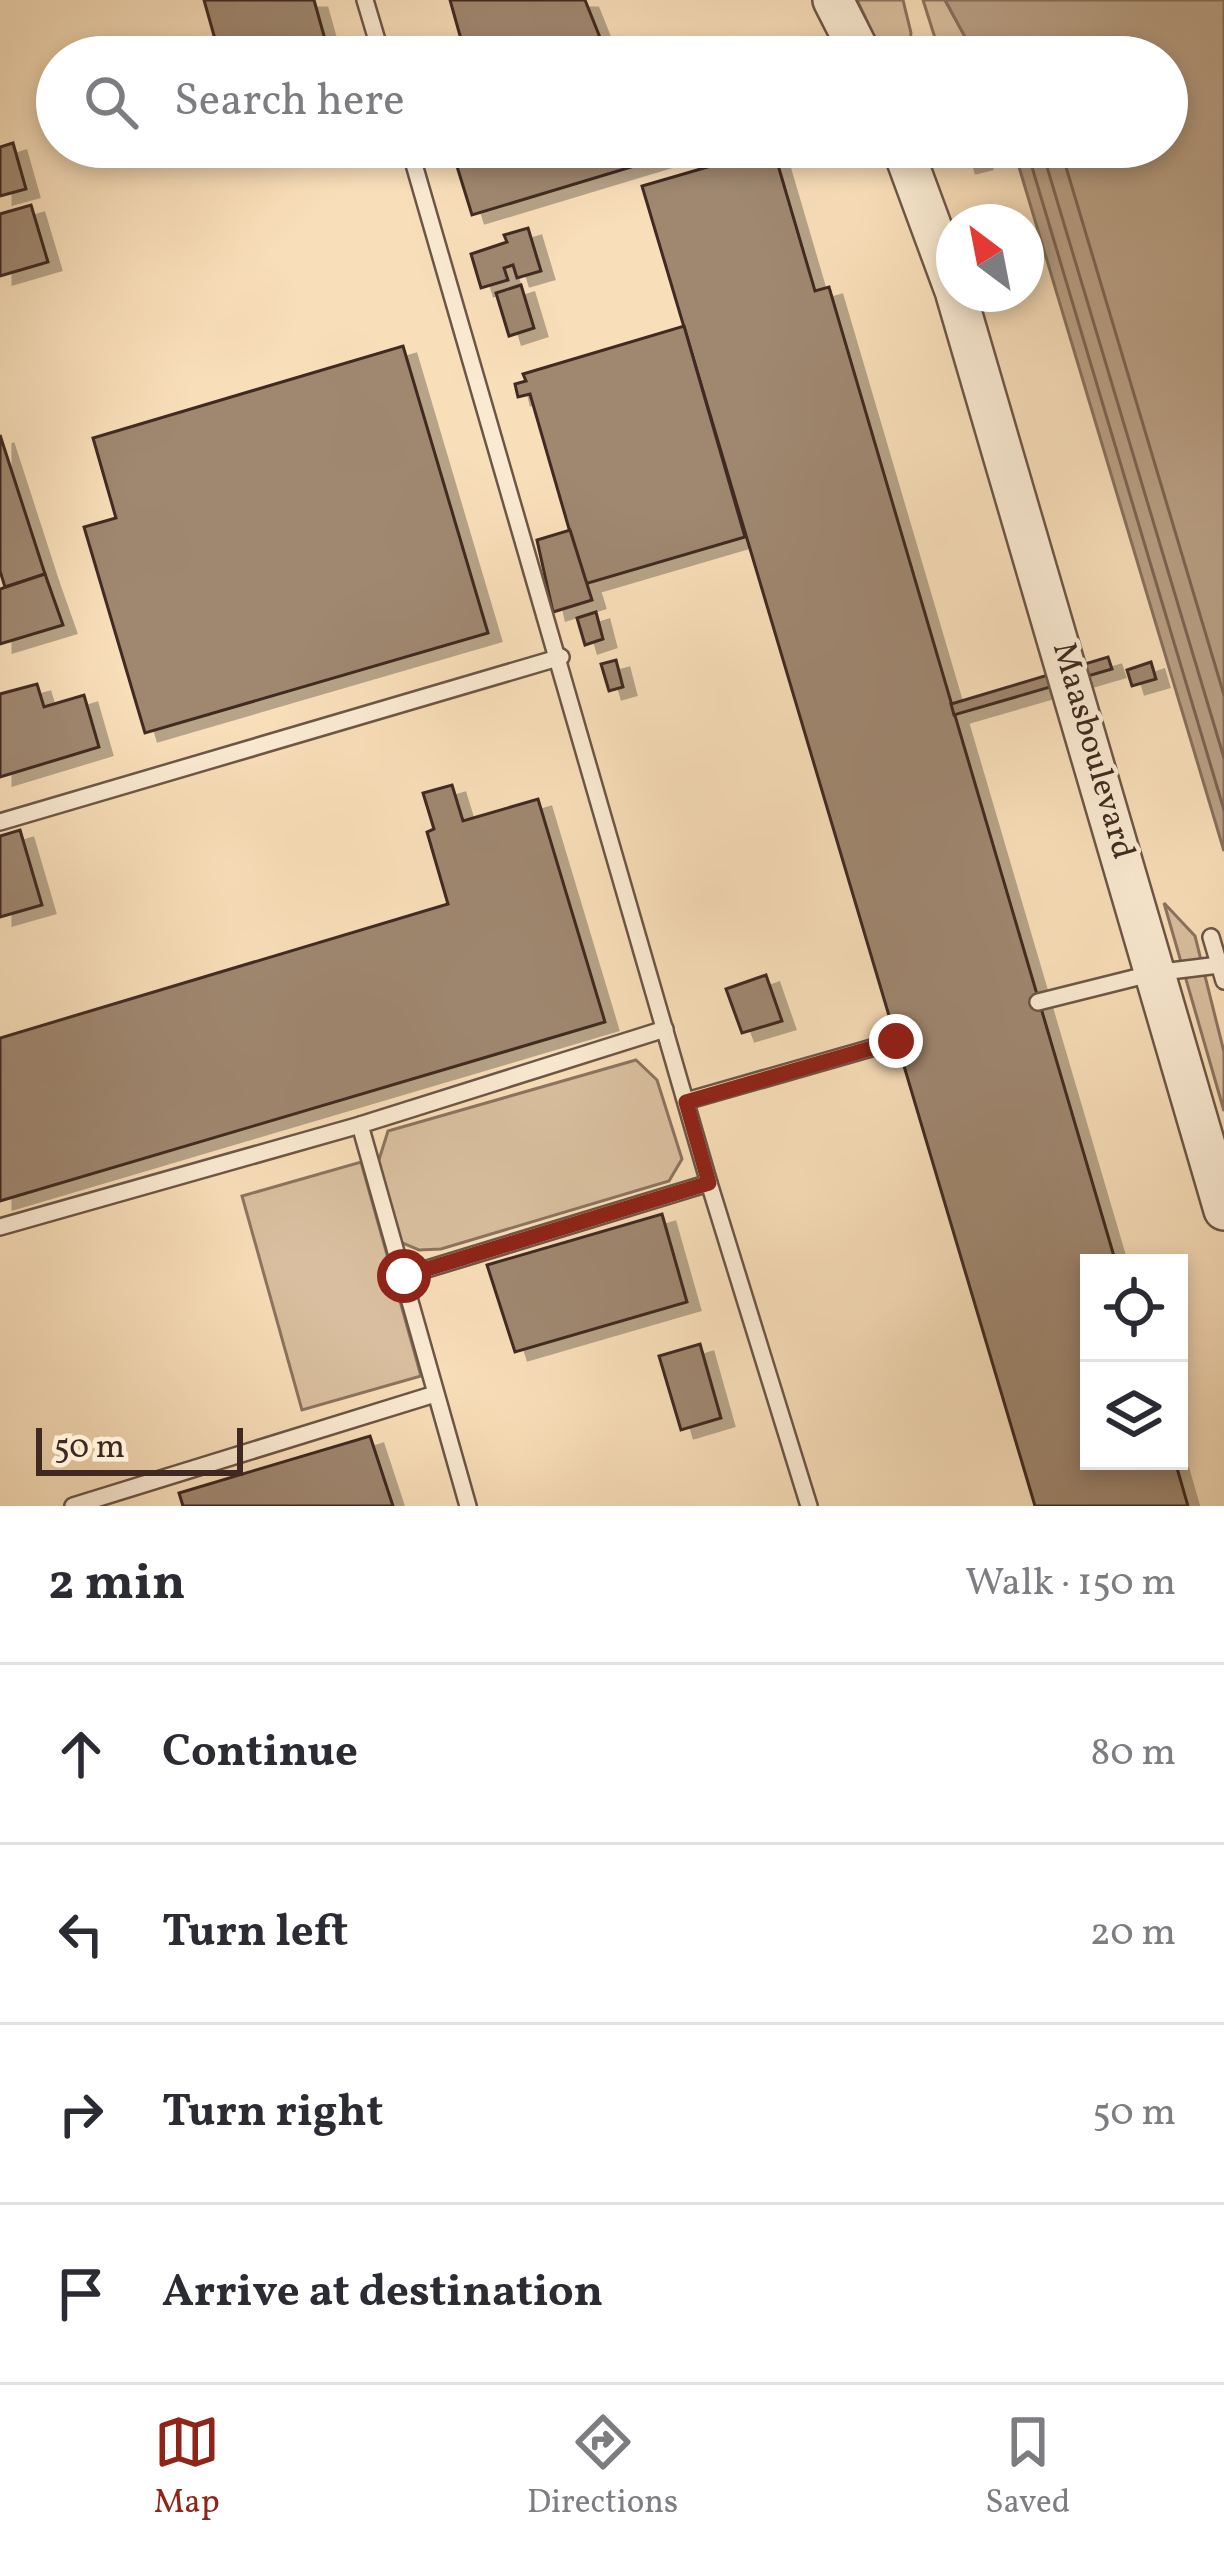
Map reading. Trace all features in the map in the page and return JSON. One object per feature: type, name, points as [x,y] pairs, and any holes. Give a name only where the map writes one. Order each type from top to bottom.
[{"type":"street","points":[[833,0],[851,36]]},
{"type":"street","name":"Maasboulevard","points":[[910,168],[936,239]]},
{"type":"street","name":"Maasboulevard","points":[[961,312],[1224,1210]]},
{"type":"lane","points":[[365,0],[376,36]]},
{"type":"lane","points":[[415,168],[561,658],[709,1183],[809,1506]]},
{"type":"lane","points":[[0,822],[561,658]]},
{"type":"lane","points":[[1038,1003],[1154,973],[1222,973],[1211,937]]},
{"type":"lane","points":[[0,1227],[360,1125],[665,1029]]},
{"type":"lane","points":[[686,1102],[896,1041]]},
{"type":"lane","points":[[360,1125],[468,1506]]},
{"type":"lane","points":[[404,1276],[709,1183]]},
{"type":"lane","points":[[73,1506],[435,1394]]},
{"type":"shaded area","points":[[857,0],[903,0],[911,36],[874,36]]},
{"type":"shaded area","points":[[923,0],[945,0],[965,36],[934,36]]},
{"type":"shaded area","points":[[1164,903],[1195,936],[1224,1052],[1224,1111]]},
{"type":"shaded area","points":[[636,1060],[657,1080],[682,1159],[669,1181],[441,1249],[419,1250],[400,1242],[377,1166],[388,1131]]},
{"type":"shaded area","points":[[361,1162],[421,1376],[302,1410],[242,1196]]},
{"type":"water","points":[[945,0],[1224,0],[1224,851],[1044,250],[1044,204],[1030,204],[1019,168],[1188,168],[1188,36],[965,36]]},
{"type":"building","points":[[204,0],[314,0],[324,36],[214,36]]},
{"type":"building","points":[[450,0],[585,0],[599,36],[460,36]]},
{"type":"building","points":[[13,143],[26,189],[0,196],[0,147]]},
{"type":"building","points":[[457,168],[628,168],[472,215]]},
{"type":"building","points":[[704,168],[779,168],[815,291],[829,287],[1113,1254],[1080,1254],[1080,1470],[1178,1470],[1188,1506],[1035,1506],[642,186]]},
{"type":"building","points":[[31,205],[48,262],[0,276],[0,214]]},
{"type":"building","points":[[528,228],[541,271],[517,278],[513,265],[504,268],[508,280],[481,288],[471,254],[507,242],[504,235]]},
{"type":"building","points":[[521,285],[534,328],[509,336],[496,293]]},
{"type":"building","points":[[684,326],[745,537],[585,584],[530,394],[518,397],[515,384],[526,381],[523,374]]},
{"type":"building","points":[[403,346],[488,633],[145,733],[84,527],[116,518],[93,438]]},
{"type":"building","points":[[0,435],[45,574],[5,587],[0,571]]},
{"type":"building","points":[[570,530],[592,600],[553,612],[537,540]]},
{"type":"building","points":[[45,574],[63,625],[0,644],[0,589]]},
{"type":"building","points":[[596,612],[603,639],[585,645],[577,618]]},
{"type":"building","points":[[1108,657],[1112,669],[954,715],[951,704]]},
{"type":"building","points":[[616,660],[623,687],[609,691],[601,664]]},
{"type":"building","points":[[1151,662],[1156,679],[1132,686],[1127,670]]},
{"type":"building","points":[[37,684],[44,707],[84,695],[99,747],[0,777],[0,694]]},
{"type":"building","points":[[452,785],[463,821],[538,799],[605,1022],[0,1201],[0,1038],[448,904],[427,832],[434,829],[423,793]]},
{"type":"building","points":[[20,830],[42,905],[0,917],[0,836]]},
{"type":"building","points":[[766,975],[782,1021],[742,1033],[726,989]]},
{"type":"building","points":[[662,1214],[687,1302],[515,1352],[487,1265]]},
{"type":"building","points":[[700,1344],[721,1418],[681,1430],[659,1356]]},
{"type":"building","points":[[370,1436],[393,1506],[183,1506],[179,1493]]},
{"type":"route","points":[[404,1276],[709,1183],[686,1102],[896,1041]]}]
